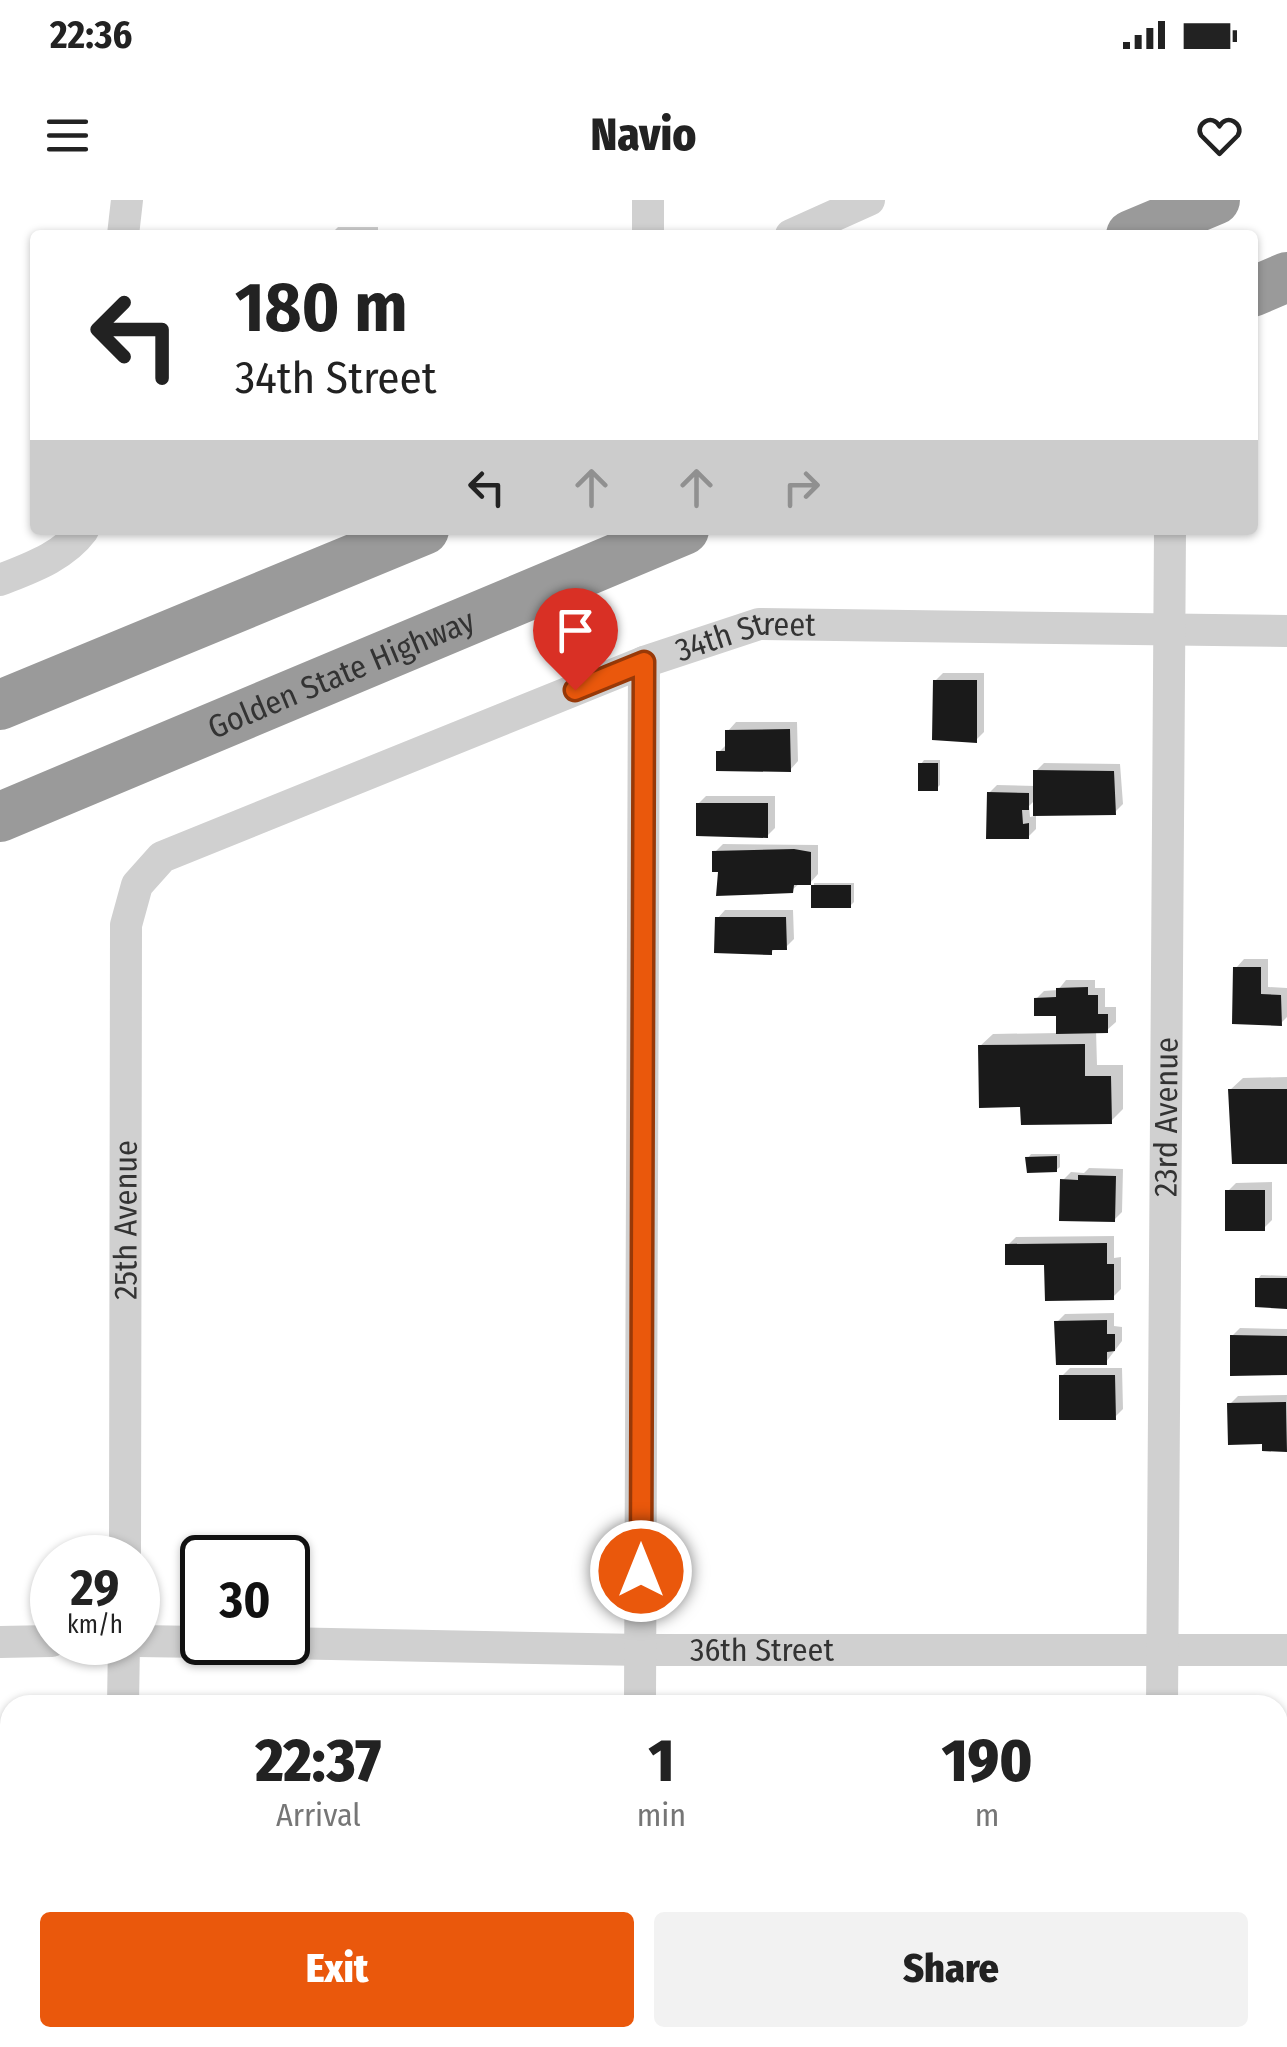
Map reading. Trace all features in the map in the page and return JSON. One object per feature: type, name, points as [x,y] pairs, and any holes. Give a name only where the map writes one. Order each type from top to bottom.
[{"type":"highway","points":[[1143,230],[1216,200]]},
{"type":"highway","points":[[1258,289],[1287,277]]},
{"type":"highway","points":[[0,705],[412,535]]},
{"type":"highway","name":"Golden State Highway","points":[[0,817],[672,535]]},
{"type":"street","points":[[124,230],[127,200]]},
{"type":"street","points":[[648,200],[648,230]]},
{"type":"street","points":[[802,230],[869,200]]},
{"type":"street","points":[[0,580],[35,566],[73,543],[79,535]]},
{"type":"street","name":"23rd Avenue","points":[[1162,1695],[1170,535]]},
{"type":"street","name":"34th Street","points":[[137,885],[162,858],[644,662],[759,624],[1287,631]]},
{"type":"street","points":[[640,1695],[644,662]]},
{"type":"street","name":"25th Avenue","points":[[124,1535],[126,925],[137,885]]},
{"type":"street","points":[[0,1642],[30,1642]]},
{"type":"street","name":"36th Street","points":[[310,1643],[640,1650],[1287,1650]]},
{"type":"street","points":[[123,1695],[124,1665]]},
{"type":"building","points":[[933,680],[977,680],[977,743],[932,740]]},
{"type":"building","points":[[790,729],[791,772],[716,771],[716,751],[725,751],[725,730]]},
{"type":"building","points":[[918,763],[938,763],[938,791],[918,791]]},
{"type":"building","points":[[1033,770],[1114,771],[1116,815],[1033,816]]},
{"type":"building","points":[[987,792],[1029,793],[1029,810],[1022,810],[1023,824],[1029,823],[1029,839],[986,839]]},
{"type":"building","points":[[696,803],[768,803],[768,838],[696,836]]},
{"type":"building","points":[[712,851],[811,852],[811,885],[794,885],[793,893],[716,896],[718,872],[712,872]]},
{"type":"building","points":[[811,885],[851,885],[851,908],[811,908]]},
{"type":"building","points":[[715,917],[786,917],[787,950],[772,950],[772,955],[714,953]]},
{"type":"building","points":[[1233,967],[1261,967],[1261,994],[1281,995],[1282,1026],[1232,1024]]},
{"type":"building","points":[[1088,987],[1088,995],[1098,995],[1098,1014],[1108,1014],[1108,1033],[1056,1034],[1056,1016],[1034,1016],[1034,998],[1056,997],[1056,988]]},
{"type":"building","points":[[1085,1044],[1085,1076],[1111,1076],[1112,1124],[1021,1125],[1020,1107],[979,1108],[978,1045]]},
{"type":"building","points":[[1228,1089],[1287,1089],[1287,1164],[1232,1164]]},
{"type":"building","points":[[1057,1156],[1057,1172],[1027,1173],[1025,1157]]},
{"type":"building","points":[[1078,1175],[1116,1176],[1115,1222],[1059,1221],[1060,1179],[1078,1180]]},
{"type":"building","points":[[1225,1190],[1265,1190],[1265,1231],[1225,1231]]},
{"type":"building","points":[[1107,1243],[1107,1264],[1114,1264],[1114,1300],[1045,1301],[1044,1265],[1005,1265],[1005,1244]]},
{"type":"building","points":[[1255,1278],[1287,1278],[1287,1309],[1255,1307]]},
{"type":"building","points":[[1107,1320],[1107,1334],[1115,1334],[1115,1351],[1107,1352],[1107,1365],[1056,1365],[1054,1321]]},
{"type":"building","points":[[1230,1335],[1287,1336],[1287,1375],[1230,1376]]},
{"type":"building","points":[[1059,1375],[1115,1375],[1116,1420],[1059,1420]]},
{"type":"building","points":[[1286,1402],[1287,1452],[1262,1451],[1262,1444],[1228,1445],[1227,1403]]},
{"type":"route","points":[[575,690],[644,662],[641,1571]]}]
